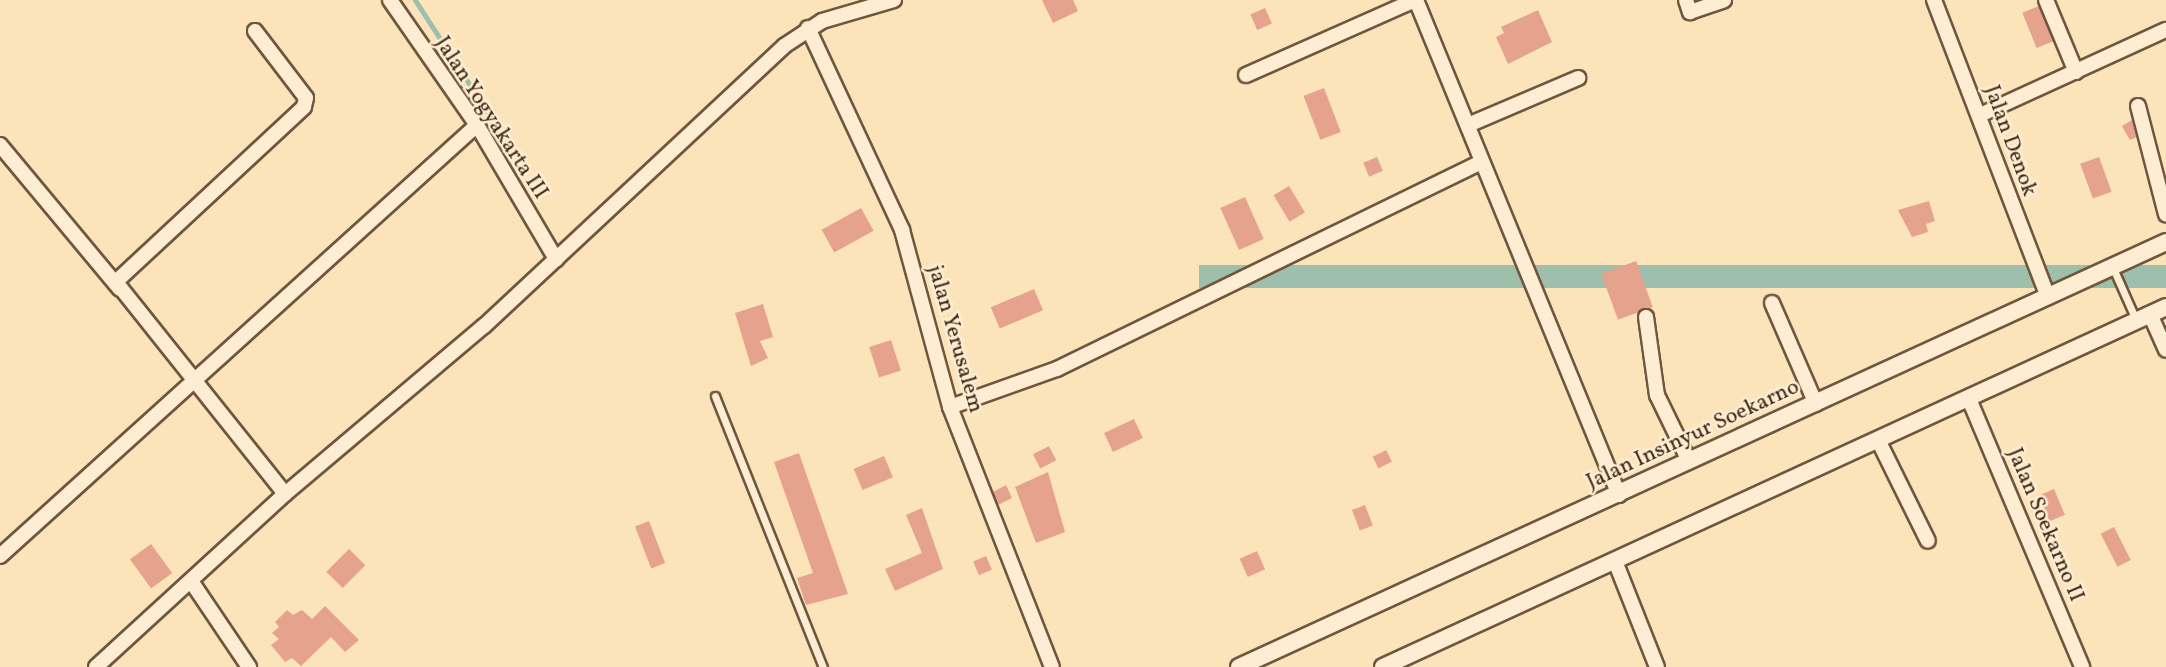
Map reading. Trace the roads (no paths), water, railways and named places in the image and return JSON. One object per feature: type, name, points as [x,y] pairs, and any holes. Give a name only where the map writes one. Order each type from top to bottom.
[{"type":"street","name":"Jalan Yogyakarta III","points":[[390,0],[477,125],[556,259]]},
{"type":"street","points":[[96,667],[285,494],[556,259],[808,28],[894,0]]},
{"type":"street","points":[[1246,75],[1415,0],[1468,125],[1480,163],[1619,495]]},
{"type":"street","points":[[1686,0],[1690,12],[1724,0]]},
{"type":"street","name":"Jalan Denok","points":[[1934,0],[2048,297]]},
{"type":"street","points":[[2046,0],[2076,72]]},
{"type":"street","name":"jalan Yerusalem","points":[[808,28],[902,230],[950,407],[1052,667]]},
{"type":"street","points":[[1980,115],[2166,30]]},
{"type":"street","points":[[122,291],[120,277],[304,107],[306,98],[255,31]]},
{"type":"street","points":[[1468,125],[1578,78]]},
{"type":"street","points":[[2138,106],[2166,214]]},
{"type":"street","points":[[0,556],[477,125]]},
{"type":"street","points":[[0,145],[122,291],[191,382],[285,494]]},
{"type":"street","points":[[950,407],[1057,369],[1480,163]]},
{"type":"street","name":"Jalan Insinyur Soekarno","points":[[1239,667],[1619,495],[2166,242]]},
{"type":"street","points":[[1772,303],[1816,404]]},
{"type":"street","points":[[1383,667],[1878,442],[2166,307]]},
{"type":"street","points":[[1646,317],[1657,395],[1689,462]]},
{"type":"street","points":[[2143,317],[2166,350]]},
{"type":"street","name":"Jalan Soekarno II","points":[[1969,399],[2082,667]]},
{"type":"street","points":[[1878,442],[1928,541]]},
{"type":"street","points":[[1615,561],[1657,667]]},
{"type":"street","points":[[191,580],[249,667]]},
{"type":"lane","points":[[2113,268],[2129,304],[2143,317]]},
{"type":"lane","points":[[715,396],[824,667]]},
{"type":"waterway","points":[[415,0],[489,115]]}]
